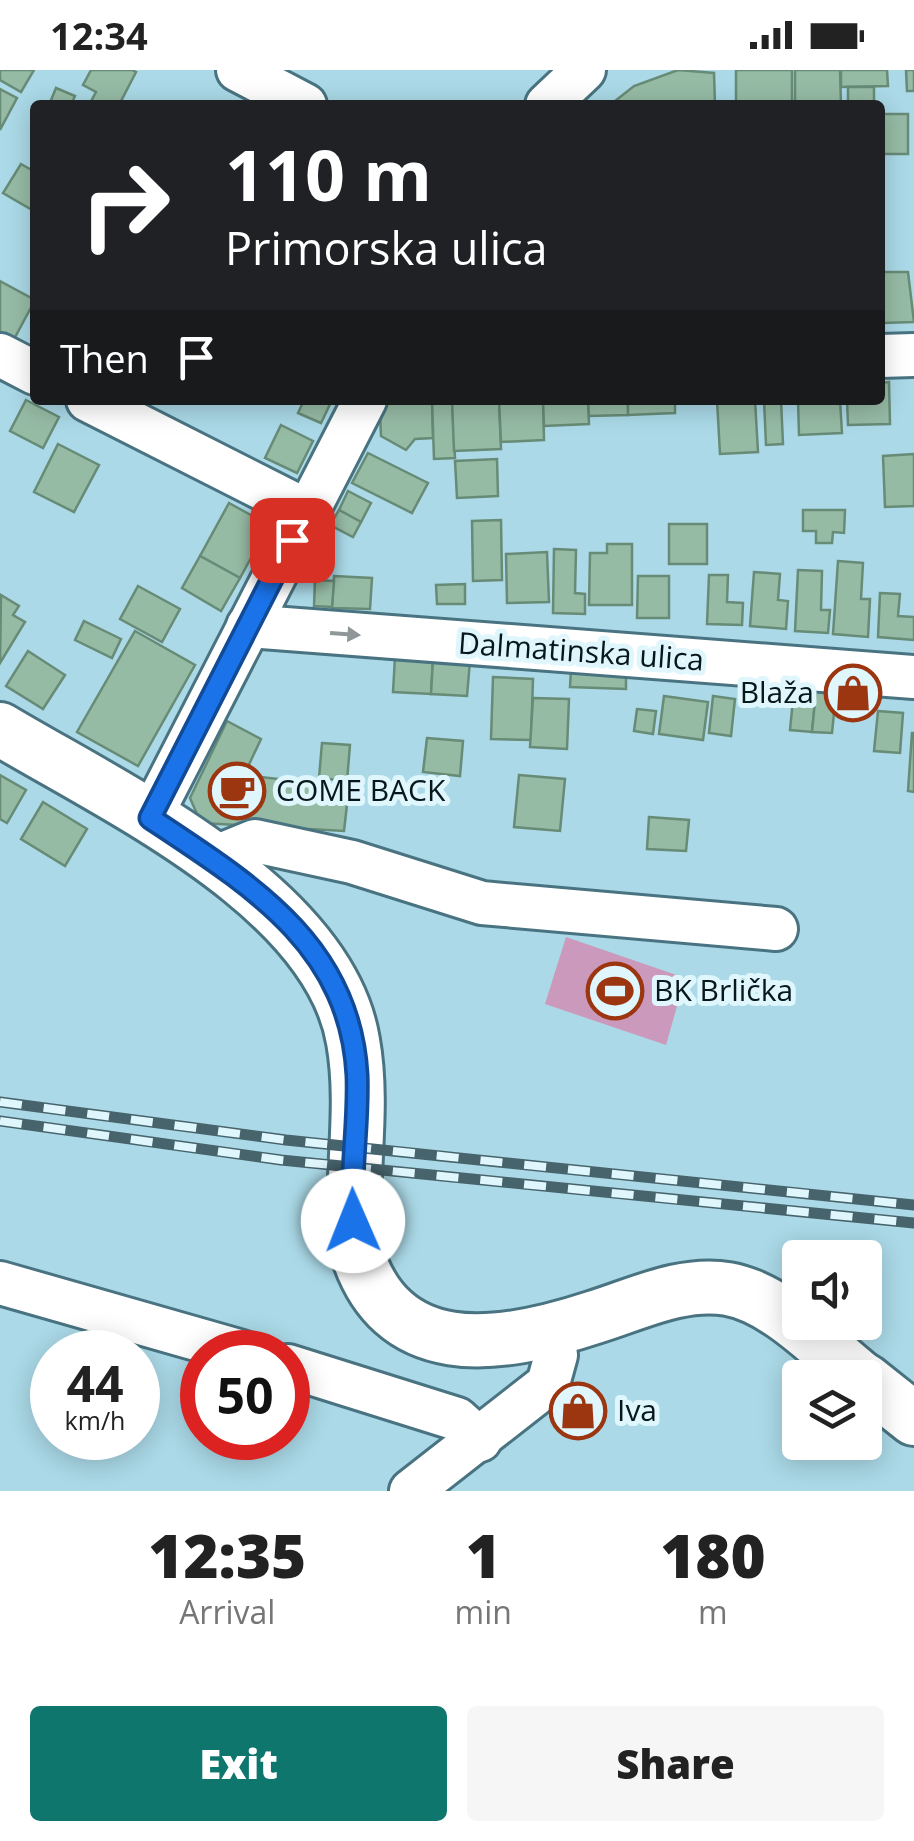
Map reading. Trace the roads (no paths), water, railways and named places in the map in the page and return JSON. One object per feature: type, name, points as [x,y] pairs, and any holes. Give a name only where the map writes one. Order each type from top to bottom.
[{"type":"main road","points":[[0,729],[211,859],[303,936],[338,988],[348,1016],[357,1079],[351,1196],[354,1246],[362,1273],[377,1297],[401,1322],[455,1340],[548,1330],[649,1298],[693,1289],[726,1289],[753,1297],[779,1313],[839,1360]]},
{"type":"main road","points":[[882,1394],[914,1418]]},
{"type":"street","points":[[238,70],[295,100]]},
{"type":"street","points":[[552,100],[584,70]]},
{"type":"street","points":[[0,355],[30,370]]},
{"type":"street","points":[[885,356],[914,356]]},
{"type":"street","points":[[98,405],[306,511]]},
{"type":"street","points":[[150,818],[362,405]]},
{"type":"street","name":"Dalmatinska ulica","points":[[248,626],[914,677]]},
{"type":"street","points":[[211,859],[255,841],[352,862],[482,903],[776,929]]},
{"type":"street","points":[[0,1283],[180,1334]]},
{"type":"street","points":[[411,1491],[548,1384],[556,1354],[548,1330]]},
{"type":"street","points":[[310,1373],[457,1419],[480,1440]]},
{"type":"railway","points":[[0,1102],[286,1140],[914,1205]]},
{"type":"railway","points":[[0,1121],[281,1160],[914,1223]]},
{"type":"place","name":"Blaža","points":[[853,693]]},
{"type":"place","name":"COME BACK","points":[[237,791]]},
{"type":"place","name":"BK Brlička","points":[[615,991]]},
{"type":"place","name":"Iva","points":[[578,1411]]}]
